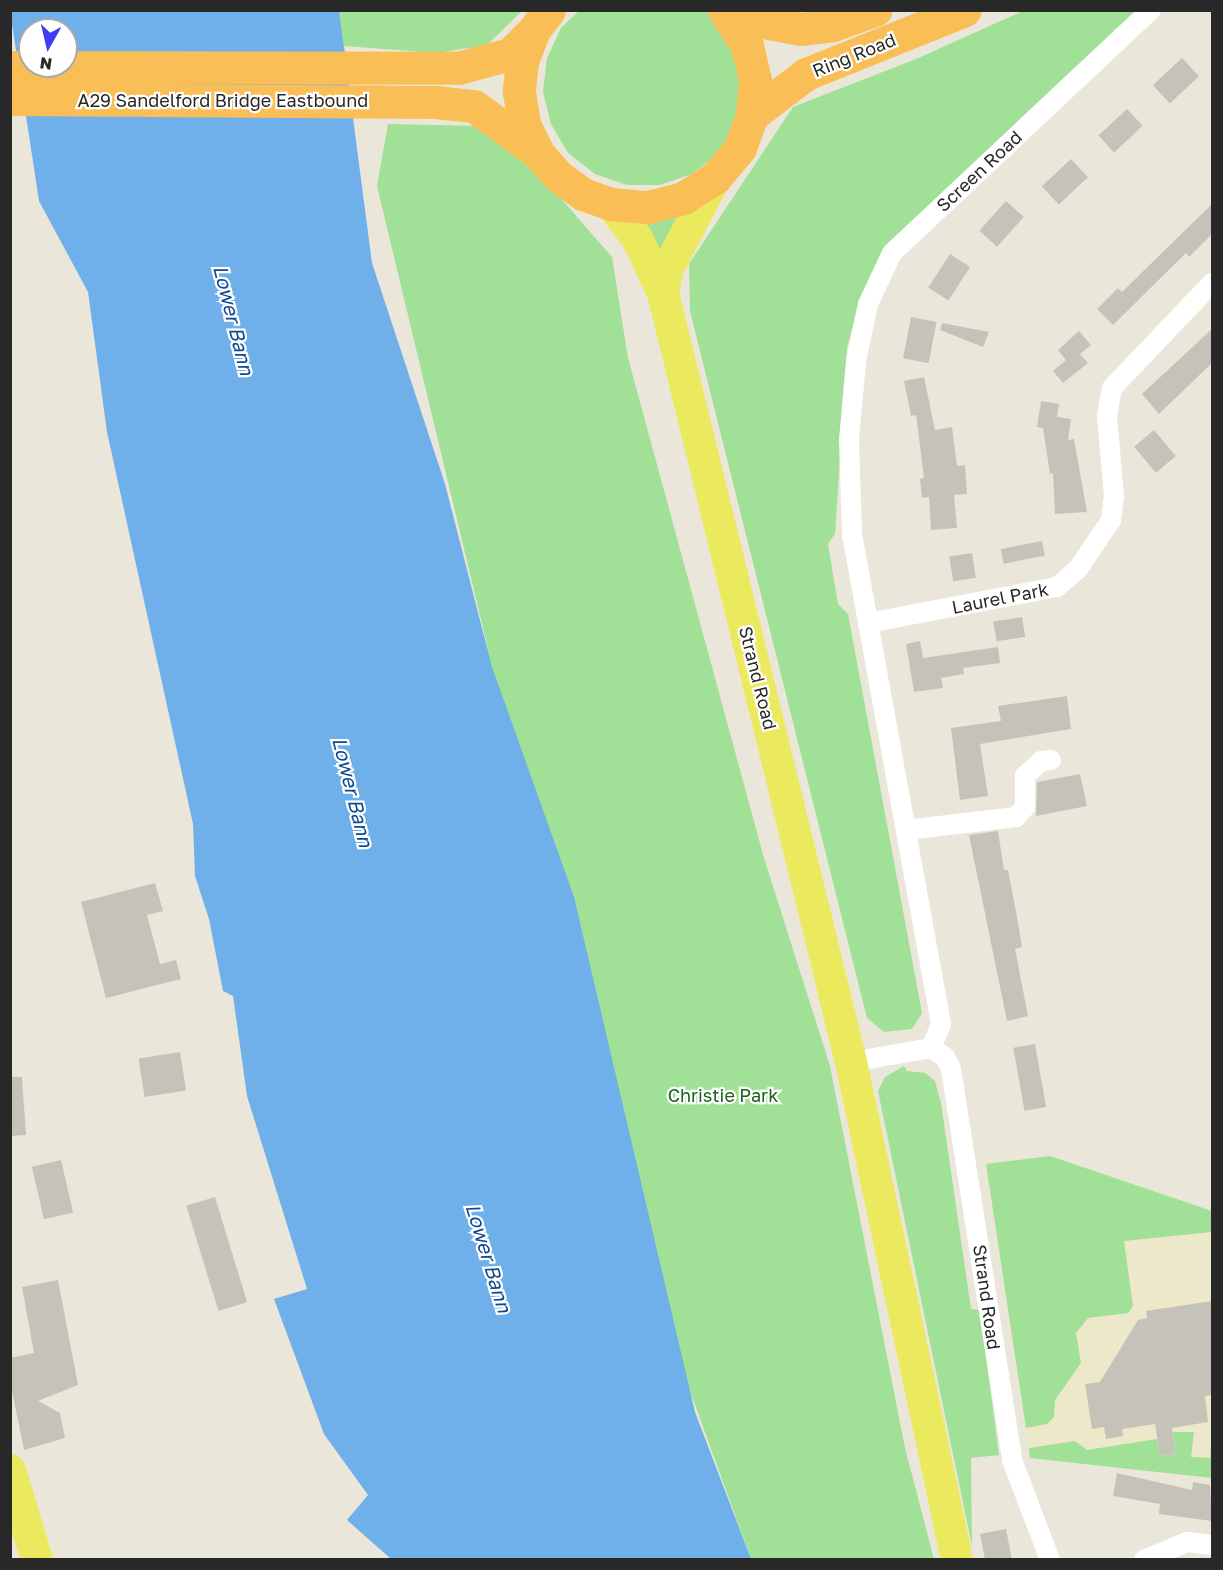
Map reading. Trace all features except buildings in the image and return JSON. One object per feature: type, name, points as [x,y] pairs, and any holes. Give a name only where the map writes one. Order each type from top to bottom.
[{"type":"highway","name":"Ring Road","points":[[727,13],[801,29],[833,25],[875,10]]},
{"type":"highway","name":"Ring Road","points":[[752,115],[806,74],[965,10]]},
{"type":"highway","points":[[545,16],[522,60],[519,92],[524,124],[538,153],[558,176],[582,194],[611,204],[648,207],[684,198],[715,178],[740,148],[752,115],[755,80],[747,46],[727,13]]},
{"type":"highway","points":[[10,67],[436,69],[474,65],[510,54],[545,16]]},
{"type":"highway","name":"A29 Sandelford Bridge Eastbound","points":[[10,99],[435,102],[474,106],[538,153]]},
{"type":"main road","name":"Strand Road","points":[[663,294],[668,268],[715,178]]},
{"type":"main road","name":"Strand Road","points":[[611,204],[637,238],[663,294],[851,1062],[957,1560]]},
{"type":"main road","points":[[10,1470],[37,1560]]},
{"type":"street","name":"Screen Road","points":[[868,623],[852,524],[849,440],[856,361],[868,304],[892,253],[1151,10]]},
{"type":"street","name":"Laurel Park","points":[[868,623],[1057,588],[1078,569],[1111,520],[1114,496],[1107,416],[1112,388],[1212,283]]},
{"type":"street","points":[[851,1062],[931,1047],[941,1024],[868,623]]},
{"type":"street","points":[[906,830],[1016,817],[1024,807],[1025,776],[1041,761],[1051,759]]},
{"type":"street","name":"Strand Road","points":[[931,1047],[945,1057],[951,1069],[1012,1460],[1048,1555]]},
{"type":"street","points":[[1144,1560],[1187,1542],[1212,1545]]},
{"type":"shaded area","points":[[1050,1156],[1212,1211],[1212,1478],[1030,1458],[986,1164]]},
{"type":"green space","points":[[709,10],[742,63],[735,127],[718,154],[692,174],[660,185],[627,185],[595,174],[568,153],[551,124],[543,92],[547,58],[561,28],[579,11]]},
{"type":"green space","points":[[331,11],[522,11],[487,45],[437,53],[344,46],[346,54],[335,54]]},
{"type":"green space","points":[[1023,11],[1139,11],[884,250],[857,310],[847,348],[835,534],[828,544],[838,604],[848,614],[922,1013],[912,1029],[884,1032],[867,1018],[690,311],[689,264],[793,107],[916,59]]},
{"type":"green space","name":"Christie Park","points":[[388,124],[481,126],[550,186],[612,257],[628,358],[764,858],[830,1066],[905,1448],[934,1559],[751,1559],[409,618],[375,287],[489,653],[377,186]]},
{"type":"green space","points":[[683,207],[661,259],[643,215]]},
{"type":"green space","points":[[904,1066],[907,1071],[925,1073],[935,1081],[941,1103],[971,1309],[980,1310],[999,1455],[971,1458],[972,1546],[878,1091],[885,1077]]},
{"type":"green space","points":[[1050,1156],[1212,1211],[1212,1232],[1124,1241],[1133,1306],[1128,1313],[1088,1318],[1076,1333],[1081,1363],[1055,1400],[1054,1417],[1047,1424],[1026,1428],[986,1164]]},
{"type":"green space","points":[[1173,1432],[1194,1432],[1191,1457],[1210,1458],[1212,1434],[1212,1478],[1030,1458],[1029,1448],[1075,1441],[1087,1450],[1157,1439],[1160,1456],[1176,1454]]},
{"type":"water","name":"Lower Bann","points":[[10,11],[339,11],[372,263],[445,484],[492,667],[574,897],[695,1412],[751,1559],[391,1559],[347,1520],[368,1495],[324,1434],[274,1299],[307,1289],[247,1096],[233,996],[223,991],[209,919],[195,876],[193,824],[107,432],[88,292],[39,201],[20,78],[78,78],[78,18],[18,18],[18,63]]}]
